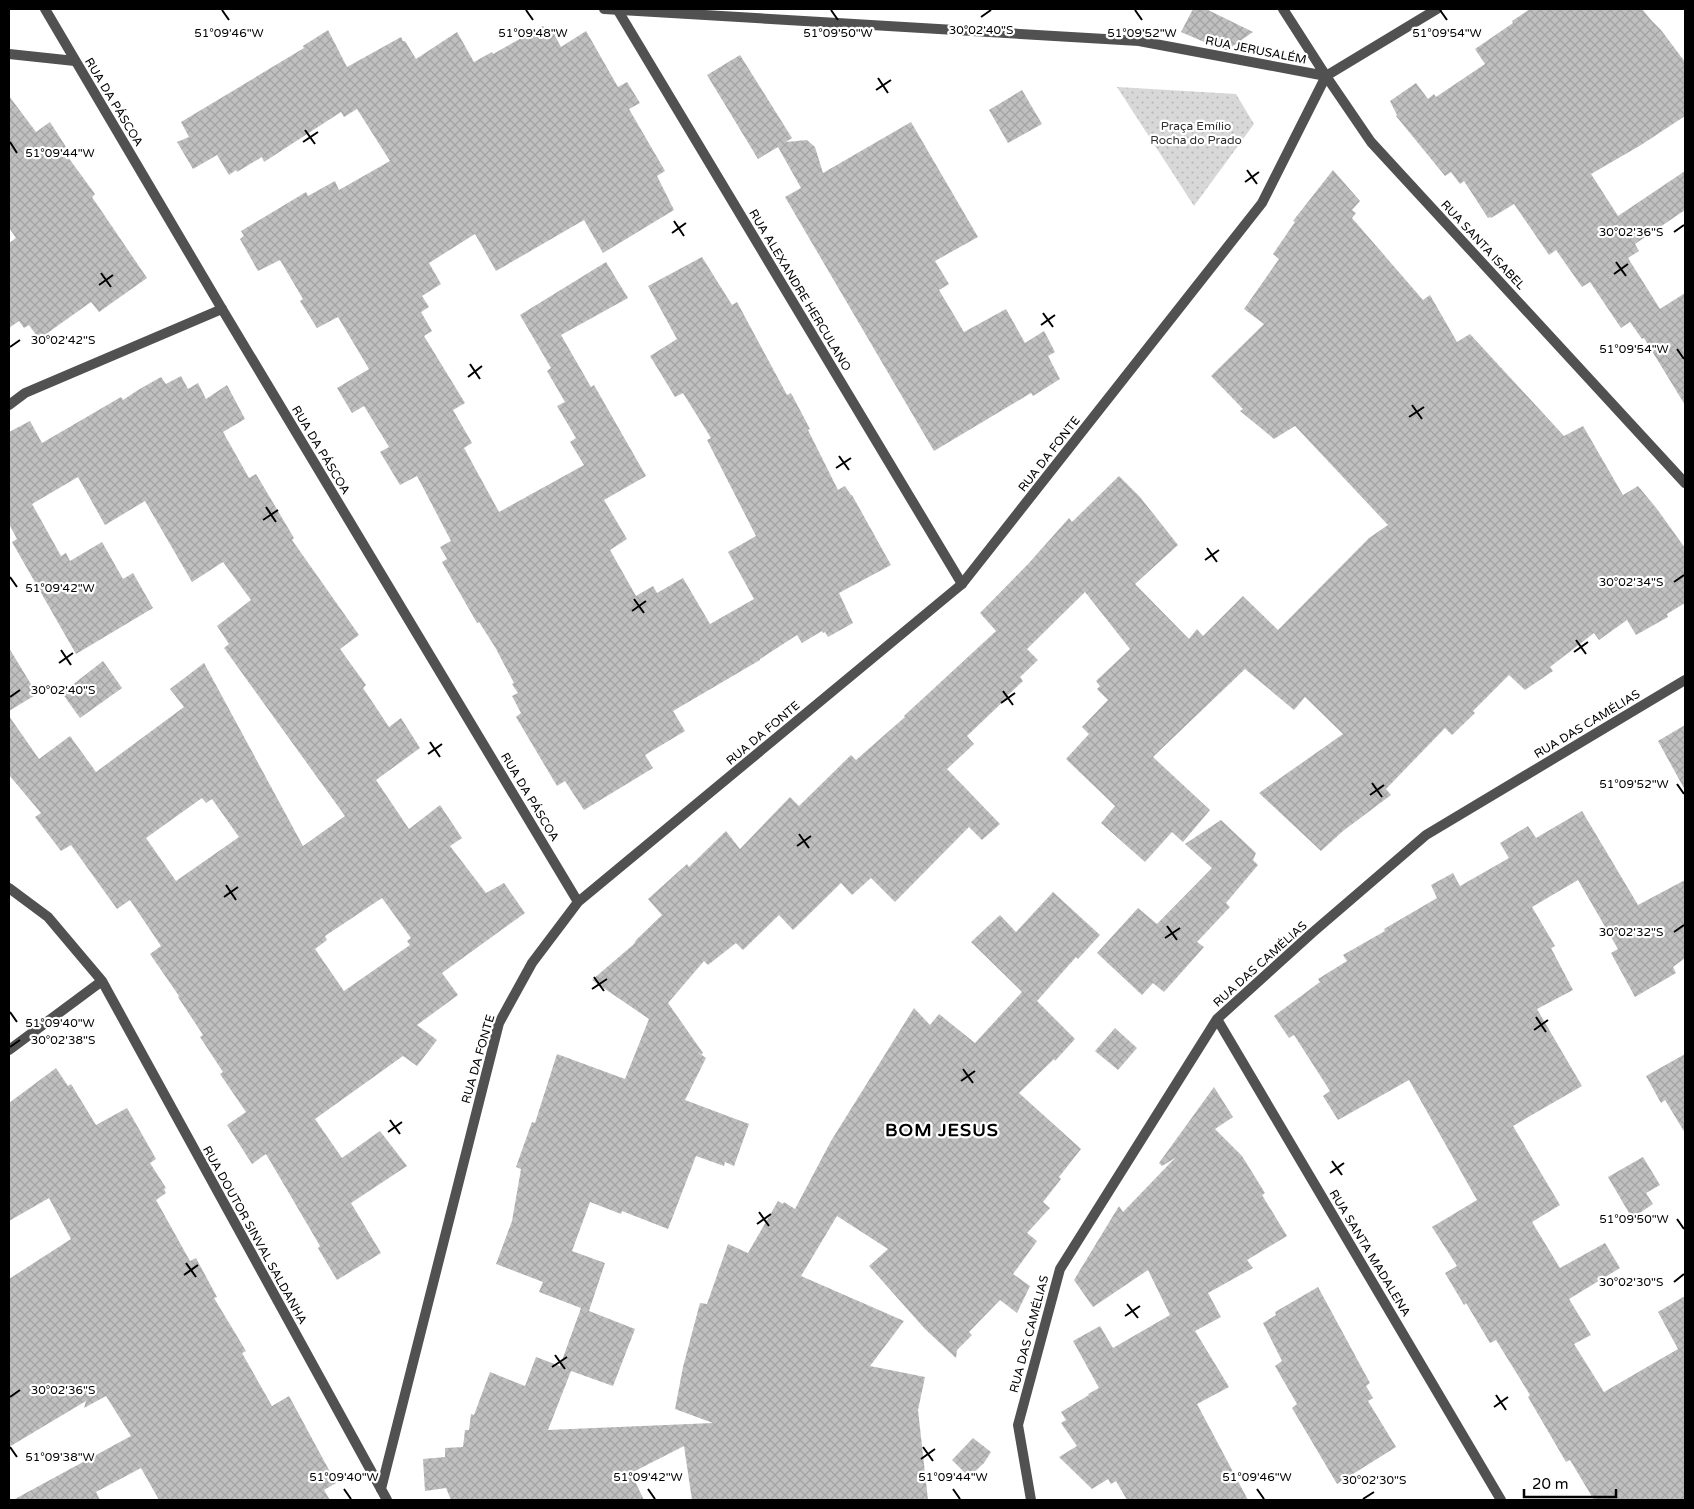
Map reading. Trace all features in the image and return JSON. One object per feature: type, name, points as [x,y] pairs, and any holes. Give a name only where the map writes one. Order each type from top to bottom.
[{"type":"street","name":"RUA DA PÁSCOA","points":[[45,9],[222,309],[578,902]]},
{"type":"street","name":"RUA JERUSALÉM","points":[[604,9],[1139,41],[1326,76]]},
{"type":"street","name":"RUA ALEXANDRE HERCULANO","points":[[616,9],[962,584]]},
{"type":"street","name":"RUA SANTA ISABEL","points":[[1283,9],[1371,142],[1685,483]]},
{"type":"street","points":[[1326,76],[1437,9]]},
{"type":"street","points":[[9,54],[75,61]]},
{"type":"street","name":"RUA DA FONTE","points":[[381,1489],[499,1023],[532,963],[578,902],[962,584],[1262,203],[1326,76]]},
{"type":"street","points":[[9,405],[25,393],[222,309]]},
{"type":"street","name":"RUA DAS CAMÉLIAS","points":[[1031,1500],[1018,1424],[1060,1269],[1217,1019],[1312,933],[1426,835],[1685,680]]},
{"type":"street","name":"RUA DOUTOR SINVAL SALDANHA","points":[[9,888],[48,917],[102,981],[387,1500]]},
{"type":"street","points":[[9,1050],[102,981]]},
{"type":"street","name":"RUA SANTA MADALENA","points":[[1217,1019],[1501,1500]]},
{"type":"green space","name":"Praça Emílio Rocha do Prado","points":[[1117,87],[1236,94],[1254,124],[1194,206]]},
{"type":"building","points":[[1193,9],[1206,9],[1253,32],[1227,50],[1223,50],[1181,32]]},
{"type":"building","points":[[1530,9],[1642,9],[1661,30],[1685,62],[1685,116],[1641,145],[1591,174],[1618,216],[1685,171],[1685,210],[1635,244],[1639,251],[1628,258],[1660,309],[1685,293],[1685,405],[1644,338],[1642,339],[1630,322],[1621,328],[1590,282],[1582,287],[1556,250],[1549,255],[1514,204],[1488,218],[1464,181],[1460,184],[1451,172],[1445,176],[1396,116],[1390,101],[1416,83],[1428,99],[1434,94],[1436,97],[1485,64],[1475,49]]},
{"type":"building","points":[[543,26],[547,32],[552,30],[561,47],[586,31],[618,87],[627,82],[640,103],[629,109],[665,171],[657,176],[674,210],[603,253],[584,220],[496,271],[475,234],[429,263],[441,284],[422,296],[429,307],[421,312],[432,331],[424,336],[465,403],[453,410],[472,443],[464,448],[499,512],[584,465],[570,442],[576,438],[557,406],[565,402],[547,371],[551,368],[520,315],[606,262],[628,298],[561,335],[591,387],[594,385],[646,476],[604,500],[627,539],[610,550],[636,596],[653,586],[657,593],[683,578],[710,624],[754,599],[728,552],[756,536],[707,440],[711,438],[683,393],[675,397],[650,356],[677,339],[648,286],[702,257],[732,305],[737,302],[787,395],[791,393],[838,490],[845,486],[852,495],[891,565],[839,593],[853,623],[828,637],[822,631],[802,643],[797,635],[760,660],[673,711],[685,731],[645,755],[653,768],[584,810],[565,781],[557,786],[516,717],[521,713],[512,696],[518,693],[512,684],[514,683],[495,647],[479,622],[477,623],[442,562],[447,559],[440,547],[451,541],[417,476],[400,485],[380,452],[389,447],[364,406],[352,413],[337,388],[369,369],[338,317],[317,328],[300,301],[303,299],[280,260],[258,271],[240,239],[244,236],[241,231],[306,192],[308,196],[335,181],[339,190],[390,161],[357,109],[344,117],[341,112],[264,162],[262,157],[229,175],[217,155],[193,169],[177,142],[189,137],[181,122],[304,48],[303,46],[328,30],[347,67],[401,37],[416,59],[457,32],[474,62],[492,52],[493,54]]},
{"type":"building","points":[[740,55],[792,138],[786,142],[807,140],[815,147],[823,173],[911,122],[978,237],[935,261],[949,284],[939,290],[964,332],[1006,309],[1025,343],[1044,331],[1055,352],[1048,356],[1060,379],[1033,396],[1031,393],[934,451],[785,197],[801,188],[778,147],[758,159],[707,75]]},
{"type":"building","points":[[1022,90],[1042,124],[1008,143],[989,110]]},
{"type":"building","points":[[9,96],[36,132],[50,122],[66,147],[62,149],[95,194],[92,197],[147,278],[99,312],[91,302],[39,339],[29,325],[24,328],[19,321],[9,328],[9,243],[16,238],[9,228]]},
{"type":"building","points":[[1333,170],[1360,201],[1352,210],[1356,213],[1352,218],[1423,300],[1430,295],[1457,342],[1470,334],[1564,436],[1583,426],[1623,495],[1638,486],[1685,548],[1685,603],[1667,614],[1668,617],[1636,635],[1627,620],[1599,640],[1594,633],[1550,667],[1553,671],[1525,690],[1509,675],[1473,711],[1475,713],[1452,735],[1445,728],[1386,789],[1391,795],[1343,831],[1321,851],[1259,793],[1343,734],[1305,697],[1294,710],[1245,669],[1153,757],[1210,810],[1183,842],[1172,832],[1145,862],[1101,823],[1115,806],[1066,759],[1089,734],[1082,727],[1108,700],[1097,689],[1100,686],[1096,681],[1130,649],[1085,592],[1027,649],[1038,660],[1020,677],[1023,681],[967,736],[974,744],[947,769],[1000,824],[982,840],[969,827],[895,902],[871,878],[852,895],[841,883],[793,930],[779,915],[743,950],[736,943],[708,965],[704,961],[668,1003],[703,1053],[701,1055],[706,1058],[685,1100],[749,1124],[734,1166],[725,1162],[724,1166],[696,1156],[668,1229],[622,1211],[621,1214],[590,1202],[572,1251],[605,1263],[589,1311],[635,1329],[613,1386],[571,1371],[548,1430],[713,1423],[675,1409],[683,1367],[700,1303],[707,1304],[728,1244],[748,1253],[778,1201],[783,1204],[784,1202],[795,1209],[831,1141],[914,1008],[930,1025],[939,1014],[975,1043],[1022,992],[971,942],[1000,915],[1016,932],[1053,892],[1100,935],[1078,959],[1076,957],[1037,1001],[1075,1039],[1055,1061],[1054,1059],[1019,1093],[1081,1149],[1059,1177],[1061,1179],[1043,1202],[1050,1208],[1027,1233],[1037,1241],[1013,1274],[1030,1286],[1017,1313],[1000,1300],[969,1332],[972,1335],[957,1350],[956,1358],[925,1329],[869,1266],[888,1249],[837,1216],[801,1276],[904,1321],[870,1366],[925,1377],[918,1410],[928,1500],[692,1500],[684,1446],[631,1473],[644,1500],[451,1500],[446,1488],[425,1491],[423,1459],[445,1457],[445,1448],[463,1447],[465,1430],[469,1430],[471,1414],[474,1415],[490,1372],[525,1386],[536,1357],[560,1366],[581,1308],[539,1292],[543,1282],[496,1264],[512,1221],[521,1169],[516,1167],[532,1122],[535,1123],[557,1054],[625,1079],[649,1019],[592,980],[634,944],[662,915],[648,899],[687,864],[689,867],[726,831],[740,849],[790,797],[799,806],[851,755],[856,760],[905,717],[996,631],[980,613],[1029,563],[1069,518],[1072,522],[1119,476],[1140,497],[1178,545],[1135,584],[1189,639],[1197,629],[1203,636],[1243,596],[1278,630],[1369,538],[1388,525],[1295,426],[1274,439],[1240,411],[1243,409],[1211,376],[1264,324],[1244,309],[1279,259],[1273,254],[1295,222],[1293,221]]},
{"type":"building","points":[[181,376],[188,389],[198,383],[206,399],[227,385],[245,419],[223,432],[249,478],[256,474],[294,538],[292,540],[359,635],[340,649],[366,685],[363,688],[389,727],[401,718],[420,748],[376,780],[409,829],[440,805],[462,838],[450,846],[486,893],[504,883],[525,913],[442,973],[458,995],[417,1025],[437,1040],[417,1066],[403,1056],[315,1119],[342,1158],[380,1131],[407,1166],[351,1203],[381,1253],[337,1280],[318,1248],[320,1246],[266,1154],[252,1164],[227,1125],[246,1112],[220,1074],[223,1072],[200,1037],[203,1035],[150,954],[161,946],[130,900],[117,909],[71,845],[61,851],[35,817],[41,813],[9,775],[9,716],[39,759],[70,736],[96,772],[184,707],[170,689],[204,663],[303,846],[345,816],[224,648],[229,644],[217,626],[251,600],[223,562],[192,582],[145,501],[105,525],[78,477],[32,504],[61,556],[66,553],[70,561],[102,542],[123,579],[133,573],[153,608],[76,654],[12,542],[17,539],[9,524],[9,432],[30,421],[42,443],[121,397],[123,400],[161,377],[166,384]],"holes":[[[202,798],[206,803],[212,799],[239,837],[176,881],[146,838]],[[382,898],[411,938],[407,941],[410,945],[344,991],[315,949],[327,940],[325,936]]]},
{"type":"building","points":[[9,648],[37,694],[9,711]]},
{"type":"building","points":[[103,661],[122,688],[80,718],[62,693]]},
{"type":"building","points":[[1685,725],[1685,790],[1658,741]]},
{"type":"building","points":[[1582,811],[1638,905],[1685,880],[1685,958],[1673,967],[1676,973],[1635,997],[1611,953],[1618,949],[1578,880],[1532,907],[1555,946],[1551,948],[1573,990],[1537,1009],[1582,1086],[1513,1126],[1560,1205],[1532,1222],[1560,1268],[1605,1243],[1620,1268],[1569,1299],[1591,1335],[1574,1344],[1604,1392],[1678,1349],[1658,1312],[1685,1296],[1685,1500],[1594,1500],[1570,1460],[1566,1462],[1528,1397],[1530,1395],[1496,1340],[1490,1343],[1445,1273],[1457,1266],[1432,1227],[1477,1200],[1409,1080],[1338,1120],[1323,1096],[1330,1091],[1294,1035],[1289,1038],[1274,1016],[1320,982],[1318,979],[1347,961],[1343,955],[1437,898],[1431,885],[1453,873],[1460,886],[1509,858],[1500,843],[1528,826],[1536,838]]},
{"type":"building","points":[[1221,820],[1256,853],[1253,860],[1258,865],[1226,903],[1230,907],[1197,942],[1204,947],[1164,992],[1153,983],[1142,995],[1097,953],[1138,908],[1157,924],[1212,868],[1185,844]]},
{"type":"building","points":[[1115,1028],[1137,1048],[1118,1070],[1095,1051]]},
{"type":"building","points":[[1685,1054],[1685,1133],[1665,1100],[1661,1103],[1646,1076]]},
{"type":"building","points":[[56,1068],[68,1086],[71,1084],[96,1125],[127,1108],[156,1159],[150,1163],[166,1188],[164,1189],[166,1193],[156,1200],[190,1261],[196,1258],[217,1297],[214,1298],[246,1351],[242,1353],[272,1406],[289,1396],[336,1483],[324,1490],[330,1500],[159,1500],[141,1468],[96,1492],[100,1500],[13,1500],[131,1436],[106,1396],[84,1408],[86,1401],[9,1447],[9,1279],[71,1239],[49,1198],[9,1221],[9,1103]]},
{"type":"building","points":[[1214,1087],[1233,1117],[1215,1129],[1242,1156],[1265,1193],[1262,1195],[1287,1236],[1247,1260],[1253,1268],[1208,1293],[1221,1317],[1195,1331],[1229,1387],[1197,1404],[1248,1500],[1127,1500],[1116,1481],[1111,1484],[1108,1479],[1092,1489],[1059,1457],[1077,1446],[1061,1423],[1066,1420],[1061,1412],[1099,1388],[1073,1341],[1100,1326],[1113,1348],[1170,1315],[1148,1270],[1093,1307],[1074,1280],[1119,1206],[1123,1212],[1175,1158],[1162,1166],[1159,1163]]},
{"type":"building","points":[[1643,1157],[1660,1185],[1646,1193],[1653,1204],[1632,1218],[1608,1177]]},
{"type":"building","points":[[1318,1287],[1370,1383],[1366,1386],[1373,1398],[1368,1401],[1396,1447],[1337,1484],[1292,1408],[1297,1404],[1275,1366],[1282,1361],[1263,1323],[1276,1315],[1275,1312]]},
{"type":"building","points":[[973,1438],[991,1452],[984,1463],[969,1477],[952,1460]]},
{"type":"district","name":"BOM JESUS","points":[[942,1130]]}]
